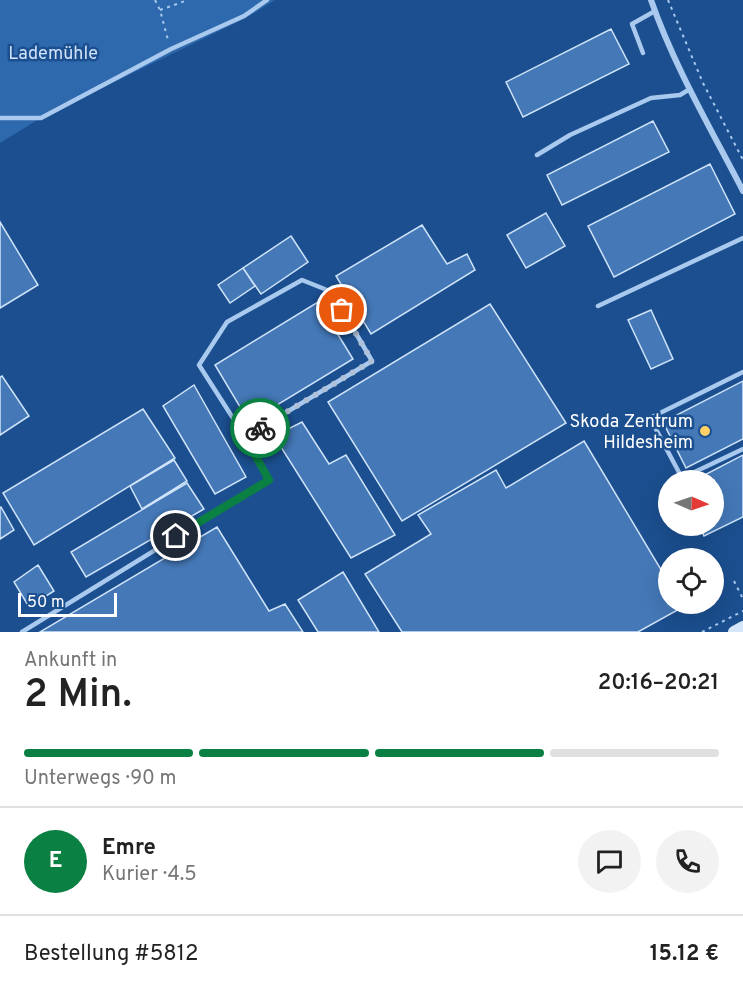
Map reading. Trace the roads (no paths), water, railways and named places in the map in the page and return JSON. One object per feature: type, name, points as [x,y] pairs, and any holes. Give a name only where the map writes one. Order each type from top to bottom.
[{"type":"main road","points":[[734,632],[743,627]]},
{"type":"street","points":[[651,0],[690,89],[743,191]]},
{"type":"lane","points":[[0,118],[41,118],[171,49],[244,16],[267,0]]},
{"type":"lane","points":[[643,53],[632,24],[655,11]]},
{"type":"lane","points":[[537,155],[570,135],[651,98],[680,95],[690,89]]},
{"type":"lane","points":[[598,306],[743,238]]},
{"type":"lane","points":[[22,632],[269,480],[245,437],[199,365],[227,322],[302,280],[332,292],[372,361],[245,437]]},
{"type":"lane","points":[[743,372],[650,418],[682,478],[743,449]]},
{"type":"place","name":"Skoda Zentrum Hildesheim","points":[[705,431]]},
{"type":"park label","name":"Lademühle","points":[[53,53]]}]
